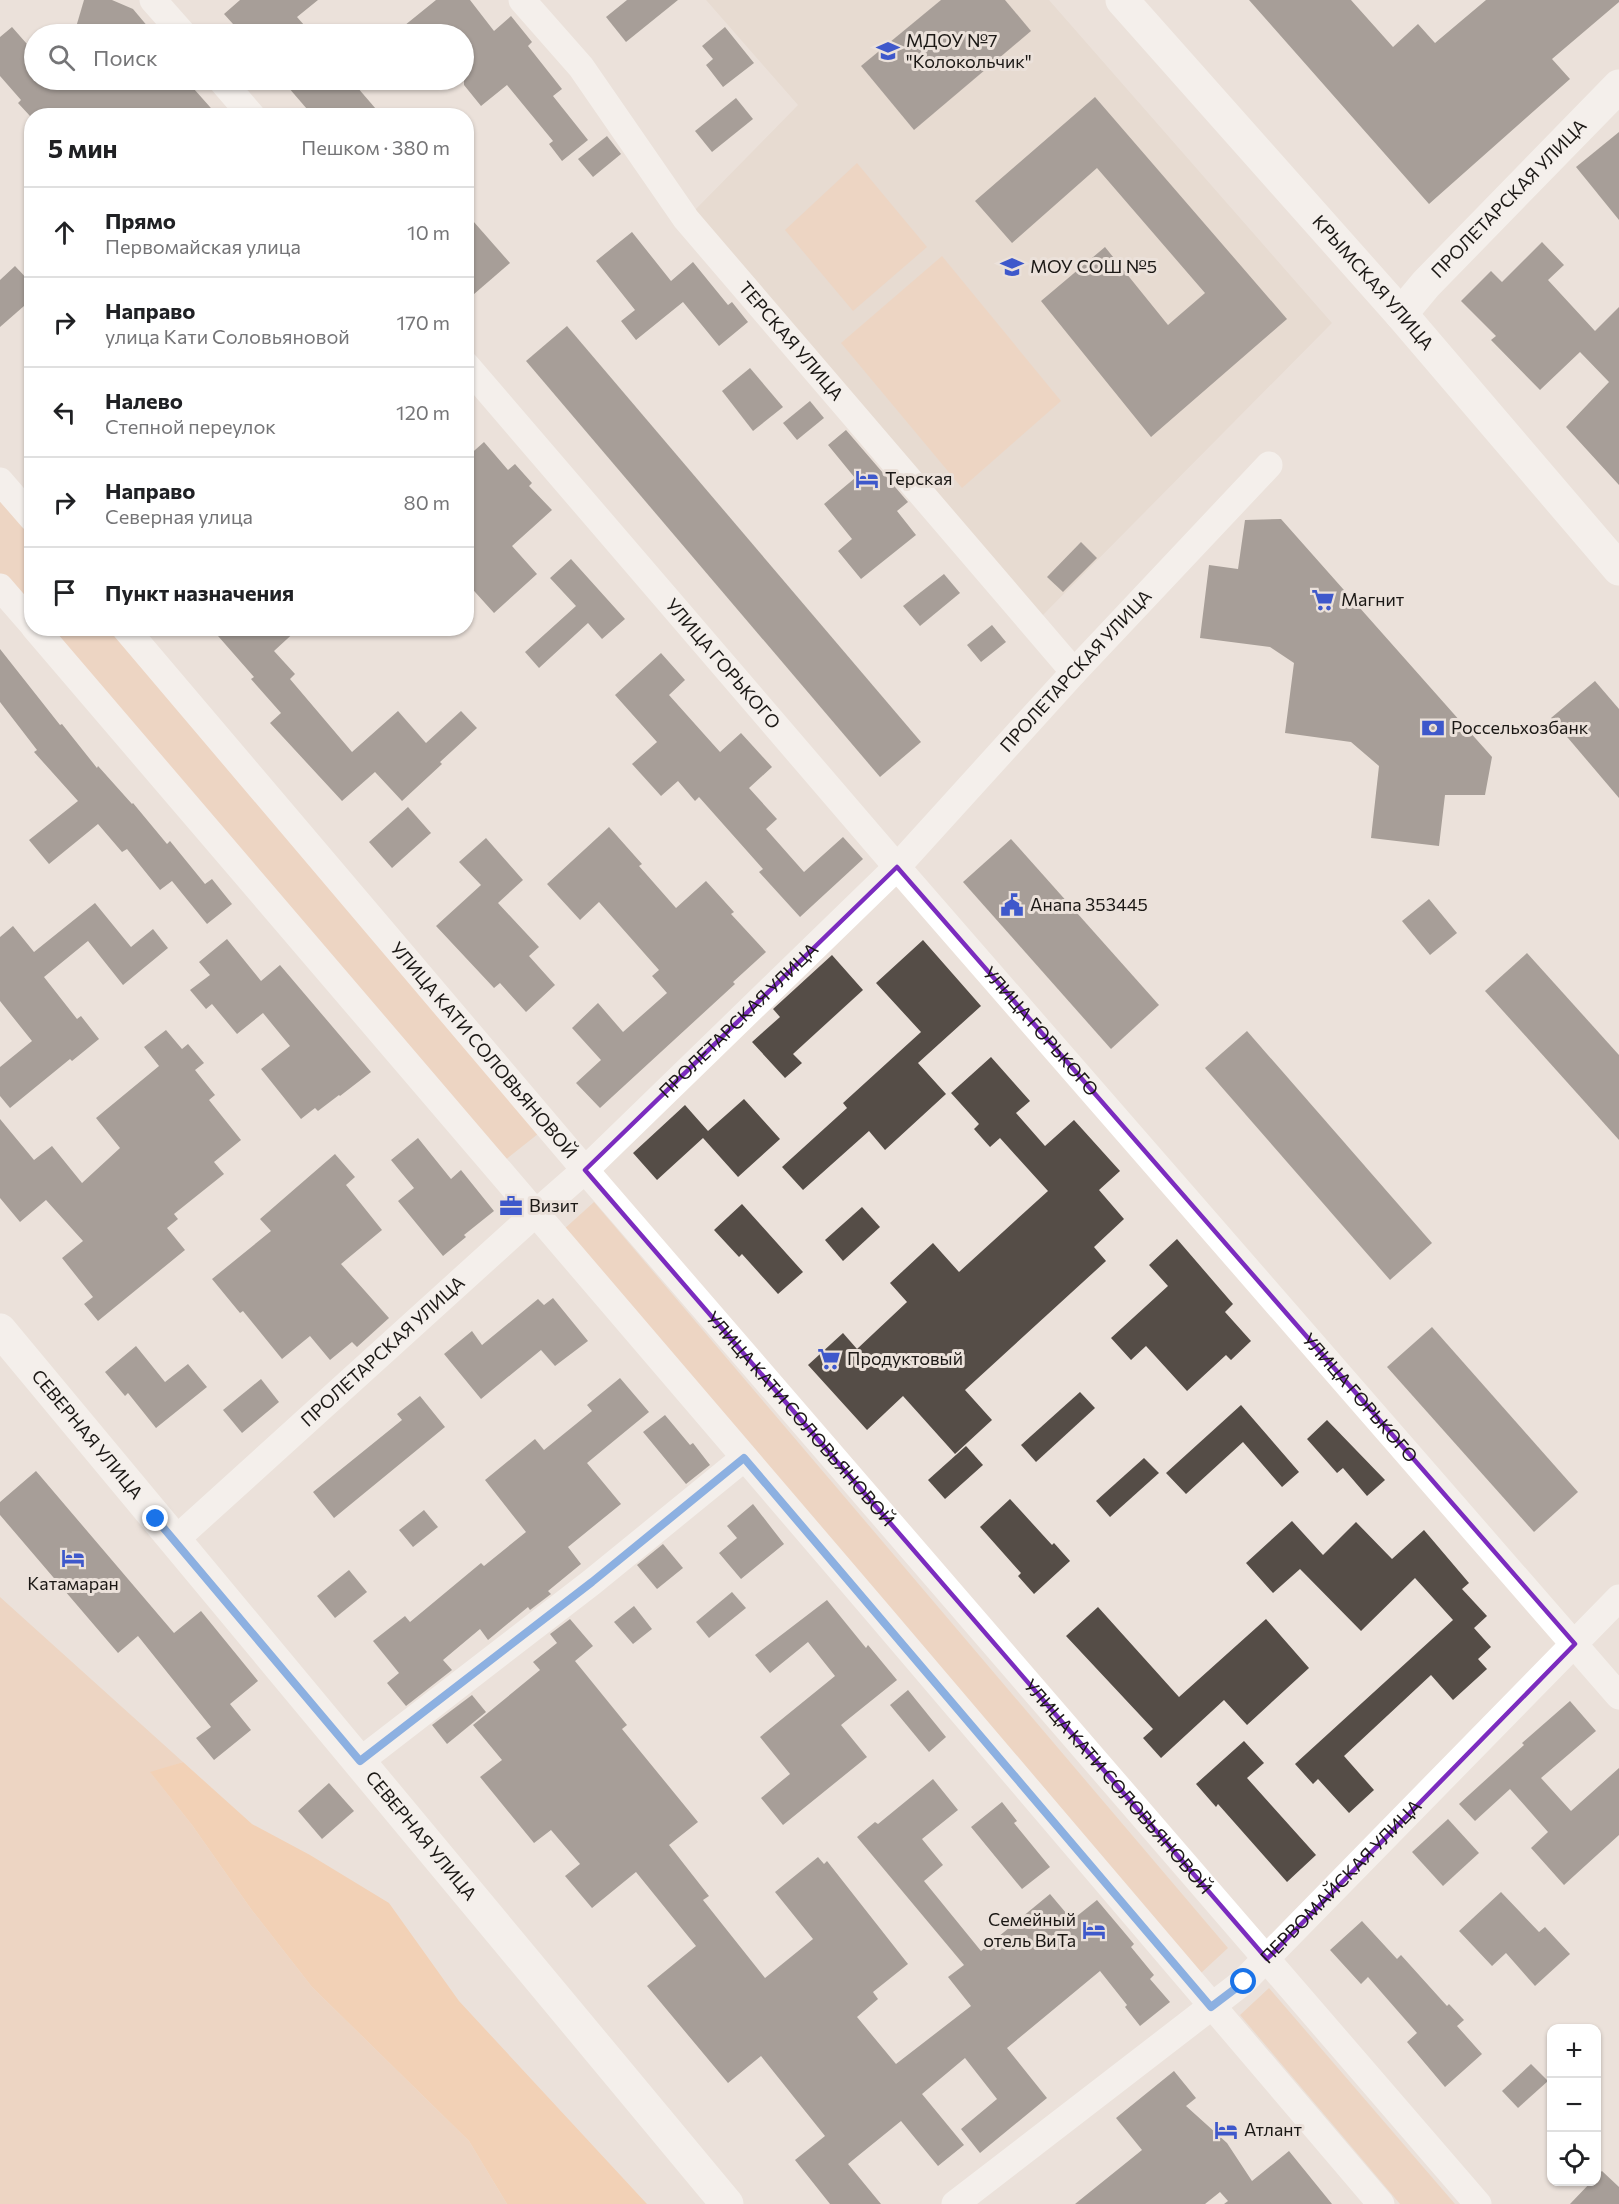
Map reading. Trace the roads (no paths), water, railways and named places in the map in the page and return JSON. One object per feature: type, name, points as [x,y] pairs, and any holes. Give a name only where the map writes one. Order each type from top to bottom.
[{"type":"street","points":[[153,0],[174,24]]},
{"type":"street","name":"ТЕРСКАЯ УЛИЦА","points":[[522,0],[581,67],[686,219],[1074,672]]},
{"type":"street","name":"КРЫМСКАЯ УЛИЦА","points":[[1122,0],[1401,314],[1619,569]]},
{"type":"street","name":"ПРОЛЕТАРСКАЯ УЛИЦА","points":[[1401,314],[1426,284],[1619,86]]},
{"type":"street","points":[[230,90],[245,108]]},
{"type":"street","name":"УЛИЦА ГОРЬКОГО","points":[[474,374],[897,867],[1619,1696]]},
{"type":"street","name":"ПРОЛЕТАРСКАЯ УЛИЦА","points":[[174,1541],[585,1170],[897,867],[1074,672],[1269,465]]},
{"type":"street","points":[[0,481],[24,509]]},
{"type":"street","points":[[0,587],[24,615]]},
{"type":"street","points":[[42,636],[537,1212],[1211,2007],[1381,2204]]},
{"type":"street","name":"УЛИЦА КАТИ СОЛОВЬЯНОВОЙ","points":[[132,636],[585,1170],[1478,2204]]},
{"type":"street","name":"СЕВЕРНАЯ УЛИЦА","points":[[0,1330],[727,2204]]},
{"type":"street","points":[[360,1761],[592,1582],[744,1458]]},
{"type":"street","name":"ПЕРВОМАЙСКАЯ УЛИЦА","points":[[955,2204],[1244,1982],[1619,1598]]},
{"type":"place","name":"МДОУ №7 \"Колокольчик\"","points":[[888,51]]},
{"type":"place","name":"МОУ СОШ №5","points":[[1012,267]]},
{"type":"place","name":"Терская","points":[[867,479]]},
{"type":"place","name":"Магнит","points":[[1323,600]]},
{"type":"place","name":"Россельхозбанк","points":[[1433,728]]},
{"type":"place","name":"Анапа 353445","points":[[1012,905]]},
{"type":"place","name":"Визит","points":[[511,1206]]},
{"type":"place","name":"Продуктовый","points":[[829,1359]]},
{"type":"place","name":"Катамаран","points":[[73,1558]]},
{"type":"place","name":"Семейный отель ВиТа","points":[[1094,1930]]},
{"type":"place","name":"Атлант","points":[[1226,2130]]}]
